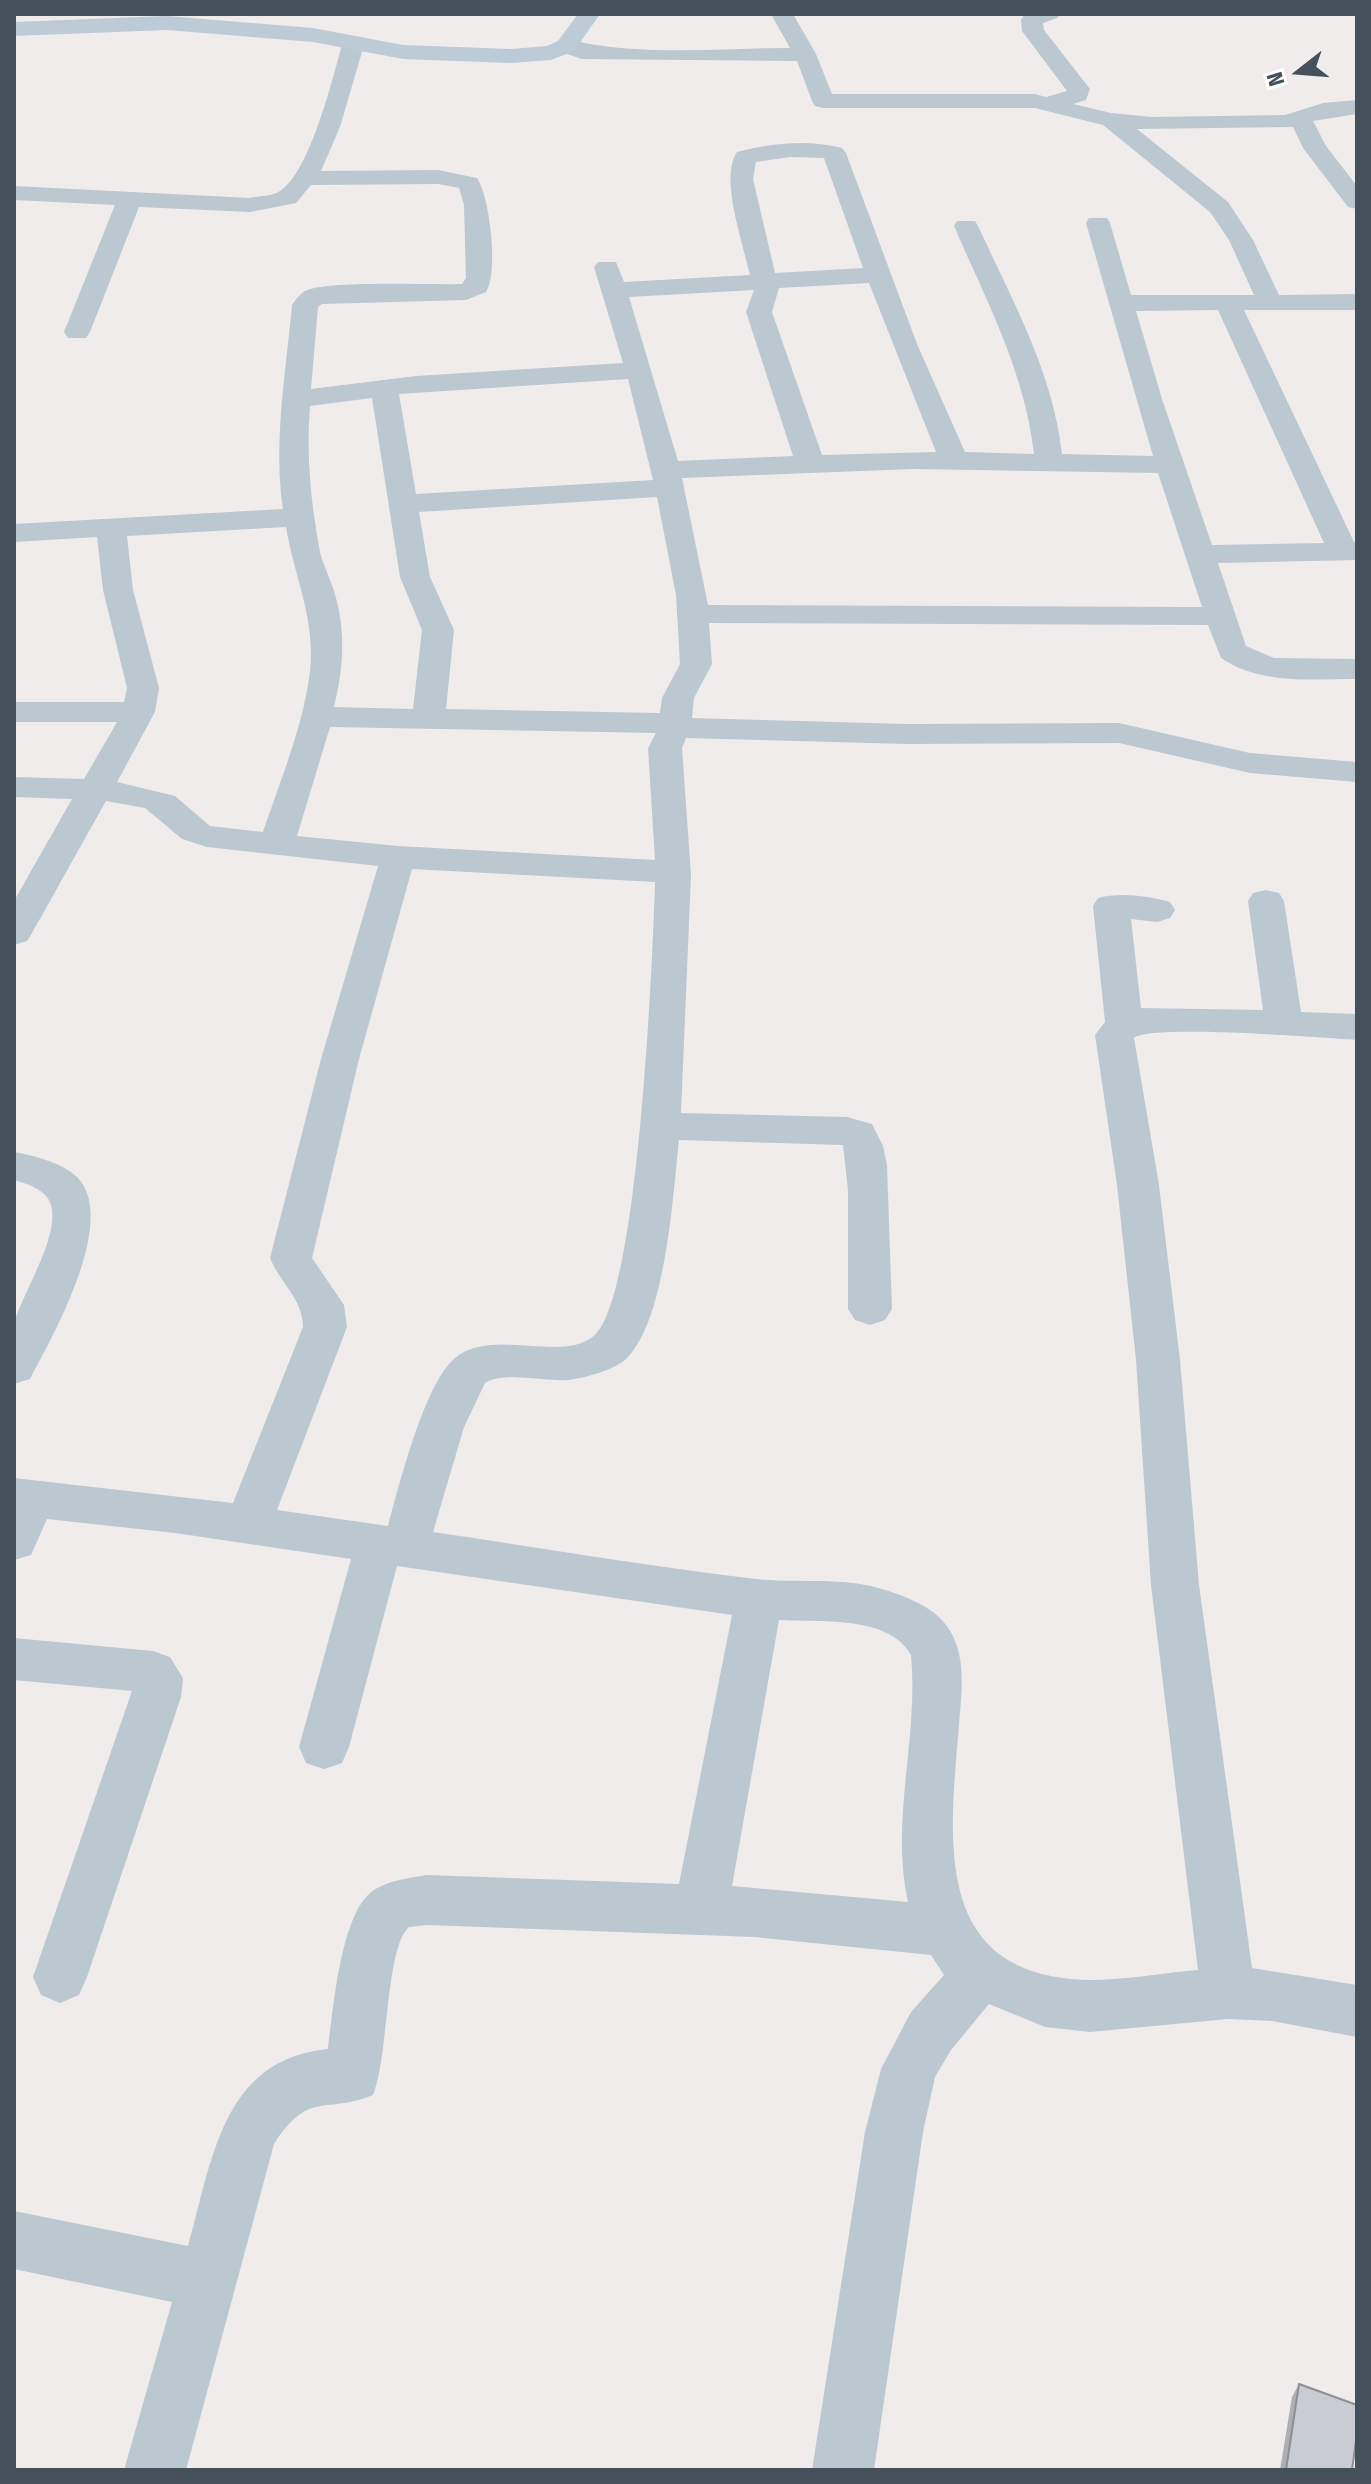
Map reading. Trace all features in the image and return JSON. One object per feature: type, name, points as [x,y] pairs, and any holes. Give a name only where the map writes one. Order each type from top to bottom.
[{"type":"street","points":[[14,29],[141,18],[313,35],[353,45],[416,53],[511,56],[551,53],[566,46],[589,14]]},
{"type":"street","points":[[782,14],[805,54],[823,101],[1019,100],[1050,103],[1111,120],[1164,124],[1301,119],[1323,110],[1357,107]]},
{"type":"street","points":[[1050,14],[1032,20],[1033,31],[1079,89],[1078,95],[1050,103]]},
{"type":"street","points":[[14,193],[250,205],[287,198],[303,178],[327,131],[353,45]]},
{"type":"street","points":[[566,46],[582,52],[648,55],[805,54]]},
{"type":"street","points":[[1301,119],[1315,148],[1357,202]]},
{"type":"street","points":[[1111,120],[1219,207],[1241,240],[1270,302]]},
{"type":"street","points":[[810,463],[759,312],[767,292],[741,179],[745,157],[763,153],[803,150],[834,153],[904,344],[954,460]]},
{"type":"street","points":[[277,844],[316,717],[326,673],[327,652],[321,599],[297,517],[294,484],[305,305],[314,297],[466,292],[477,287],[479,278],[476,205],[469,183],[438,177],[303,178]]},
{"type":"street","points":[[77,332],[130,199]]},
{"type":"street","points":[[1098,223],[1170,465],[1232,651],[1242,660],[1263,666],[1357,669]]},
{"type":"street","points":[[966,226],[1039,401],[1048,436],[1049,462]]},
{"type":"street","points":[[324,1747],[392,1545],[468,1372],[491,1361],[554,1365],[588,1360],[616,1343],[632,1305],[649,1224],[666,1080],[673,872],[665,748],[674,726],[678,698],[696,664],[694,614],[667,479],[639,370],[610,278],[764,281],[879,275]]},
{"type":"street","points":[[1199,554],[1350,551],[1227,302]]},
{"type":"street","points":[[1120,303],[1357,302]]},
{"type":"street","points":[[297,399],[509,377],[639,370]]},
{"type":"street","points":[[384,388],[415,577],[438,630],[435,682],[428,719]]},
{"type":"street","points":[[403,504],[565,492],[810,463],[954,460],[1170,465]]},
{"type":"street","points":[[14,533],[297,517]]},
{"type":"street","points":[[14,933],[139,712],[143,688],[118,590],[111,528]]},
{"type":"street","points":[[694,614],[1218,616]]},
{"type":"street","points":[[14,712],[139,712]]},
{"type":"street","points":[[316,717],[954,734],[1119,733],[1148,736],[1246,762],[1357,772]]},
{"type":"street","points":[[14,787],[95,792],[156,801],[173,810],[190,829],[203,836],[398,857],[673,872]]},
{"type":"street","points":[[248,1524],[325,1327],[326,1309],[323,1302],[298,1274],[291,1258],[340,1059],[398,857]]},
{"type":"street","points":[[1266,901],[1284,1024]]},
{"type":"street","points":[[1124,1025],[1111,906],[1157,910]]},
{"type":"street","points":[[1228,1993],[1175,1585],[1158,1360],[1138,1185],[1114,1035],[1124,1025],[1143,1020],[1357,1027]]},
{"type":"street","points":[[660,1126],[847,1131],[858,1134],[864,1146],[868,1185],[870,1309]]},
{"type":"street","points":[[14,1166],[48,1177],[68,1194],[74,1218],[59,1272],[14,1367]]},
{"type":"street","points":[[14,1541],[23,1498],[248,1524],[759,1599],[870,1606],[900,1617],[925,1635],[935,1654],[938,1682],[929,1785],[929,1876],[938,1915],[963,1952]]},
{"type":"street","points":[[701,1910],[759,1599]]},
{"type":"street","points":[[14,1659],[146,1671],[153,1672],[158,1678],[156,1697],[60,1977]]},
{"type":"street","points":[[155,2470],[249,2132],[265,2105],[294,2083],[324,2075],[353,2076],[376,1928],[386,1913],[402,1903],[427,1900],[701,1910],[963,1952],[1045,2001],[1090,2006],[1228,1993],[1272,1995],[1357,2011]]},
{"type":"street","points":[[843,2470],[894,2132],[909,2069],[931,2031],[963,1952]]},
{"type":"street","points":[[14,2240],[207,2280]]},
{"type":"building","points":[[1299,2384],[1357,2405],[1352,2470],[1286,2470]]}]
